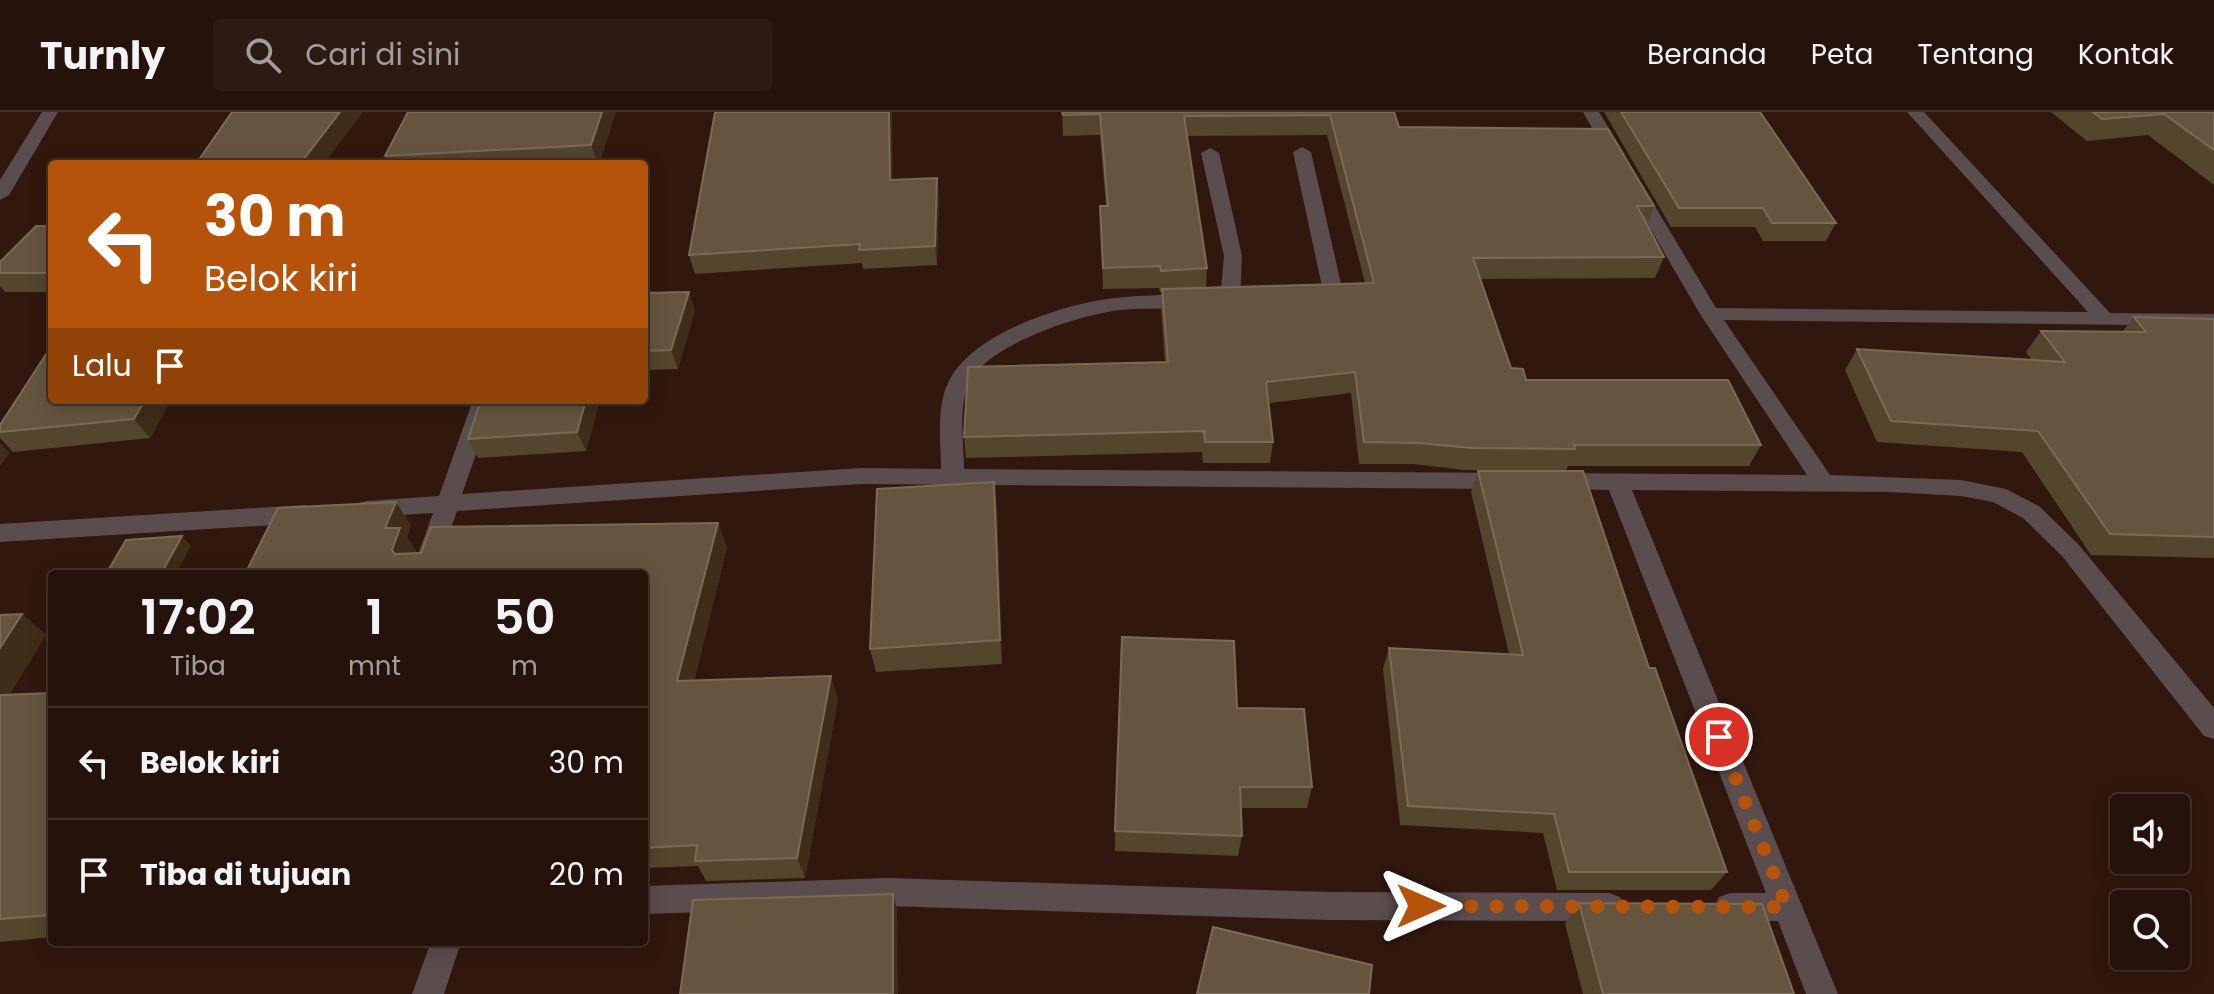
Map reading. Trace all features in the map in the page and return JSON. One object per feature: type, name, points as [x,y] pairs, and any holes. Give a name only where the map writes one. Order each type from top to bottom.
[{"type":"street","points":[[0,195],[50,112]]},
{"type":"street","points":[[1591,112],[1710,314],[1825,485]]},
{"type":"street","points":[[1915,112],[2106,320]]},
{"type":"street","points":[[1289,298],[1334,297],[1302,152]]},
{"type":"street","points":[[952,478],[957,385],[970,365],[1006,341],[1077,311],[1140,302],[1238,299],[1233,256],[1210,153]]},
{"type":"street","points":[[1710,314],[2214,320]]},
{"type":"street","points":[[424,570],[483,404]]},
{"type":"street","points":[[0,533],[811,477],[1135,476],[1891,484],[1961,488],[1998,495],[2031,512],[2070,550],[2214,728]]},
{"type":"street","points":[[1617,482],[1822,994]]},
{"type":"street","points":[[648,900],[888,892],[1329,906],[1645,907]]},
{"type":"street","points":[[1708,907],[1787,907]]},
{"type":"street","points":[[428,994],[445,946]]},
{"type":"building","points":[[232,112],[340,112],[303,160],[199,160]]},
{"type":"building","points":[[408,112],[602,112],[591,145],[385,156]]},
{"type":"building","points":[[715,112],[889,112],[890,180],[937,178],[935,246],[859,250],[860,244],[689,255]]},
{"type":"building","points":[[1062,112],[1394,112],[1399,127],[1608,129],[1654,206],[1637,206],[1664,257],[1473,258],[1511,368],[1523,369],[1526,380],[1728,380],[1761,445],[1574,445],[1575,449],[1472,448],[1364,442],[1355,372],[1266,382],[1273,442],[1205,442],[1204,431],[964,437],[968,367],[1168,362],[1162,289],[1374,283],[1330,115],[1184,116],[1207,268],[1161,271],[1160,266],[1103,268],[1100,206],[1108,206],[1100,114],[1063,115]]},
{"type":"building","points":[[1621,112],[1760,112],[1836,223],[1772,223],[1763,208],[1679,208]]},
{"type":"building","points":[[2093,112],[2214,112],[2214,150],[2164,114],[2102,119]]},
{"type":"building","points":[[36,226],[48,226],[48,273],[0,273],[0,262]]},
{"type":"building","points":[[689,292],[671,350],[648,351],[648,293]]},
{"type":"building","points":[[2134,317],[2214,319],[2214,537],[2110,534],[2038,431],[1891,421],[1857,349],[2065,362],[2041,331],[2146,332]]},
{"type":"building","points":[[48,351],[48,404],[143,404],[134,419],[0,432],[0,425]]},
{"type":"building","points":[[480,404],[585,404],[577,432],[468,439]]},
{"type":"building","points":[[1478,471],[1583,471],[1649,668],[1655,668],[1727,872],[1569,872],[1554,814],[1408,806],[1389,648],[1523,655]]},
{"type":"building","points":[[994,482],[1000,640],[870,649],[877,489]]},
{"type":"building","points":[[396,502],[385,528],[400,528],[392,550],[395,554],[421,553],[431,527],[718,523],[677,681],[831,676],[797,858],[695,861],[697,845],[648,848],[648,570],[247,570],[278,508]]},
{"type":"building","points":[[182,536],[163,570],[108,570],[126,540]]},
{"type":"building","points":[[22,614],[0,648],[0,615]]},
{"type":"building","points":[[1122,637],[1234,641],[1237,708],[1304,709],[1312,787],[1240,787],[1242,836],[1115,831]]},
{"type":"building","points":[[48,693],[48,915],[0,919],[0,695]]},
{"type":"building","points":[[893,894],[893,994],[680,994],[693,900]]},
{"type":"building","points":[[1579,903],[1762,904],[1794,994],[1603,994]]},
{"type":"building","points":[[1213,927],[1372,965],[1369,994],[1197,994]]},
{"type":"route","points":[[1421,906],[1787,907],[1719,737]]}]
